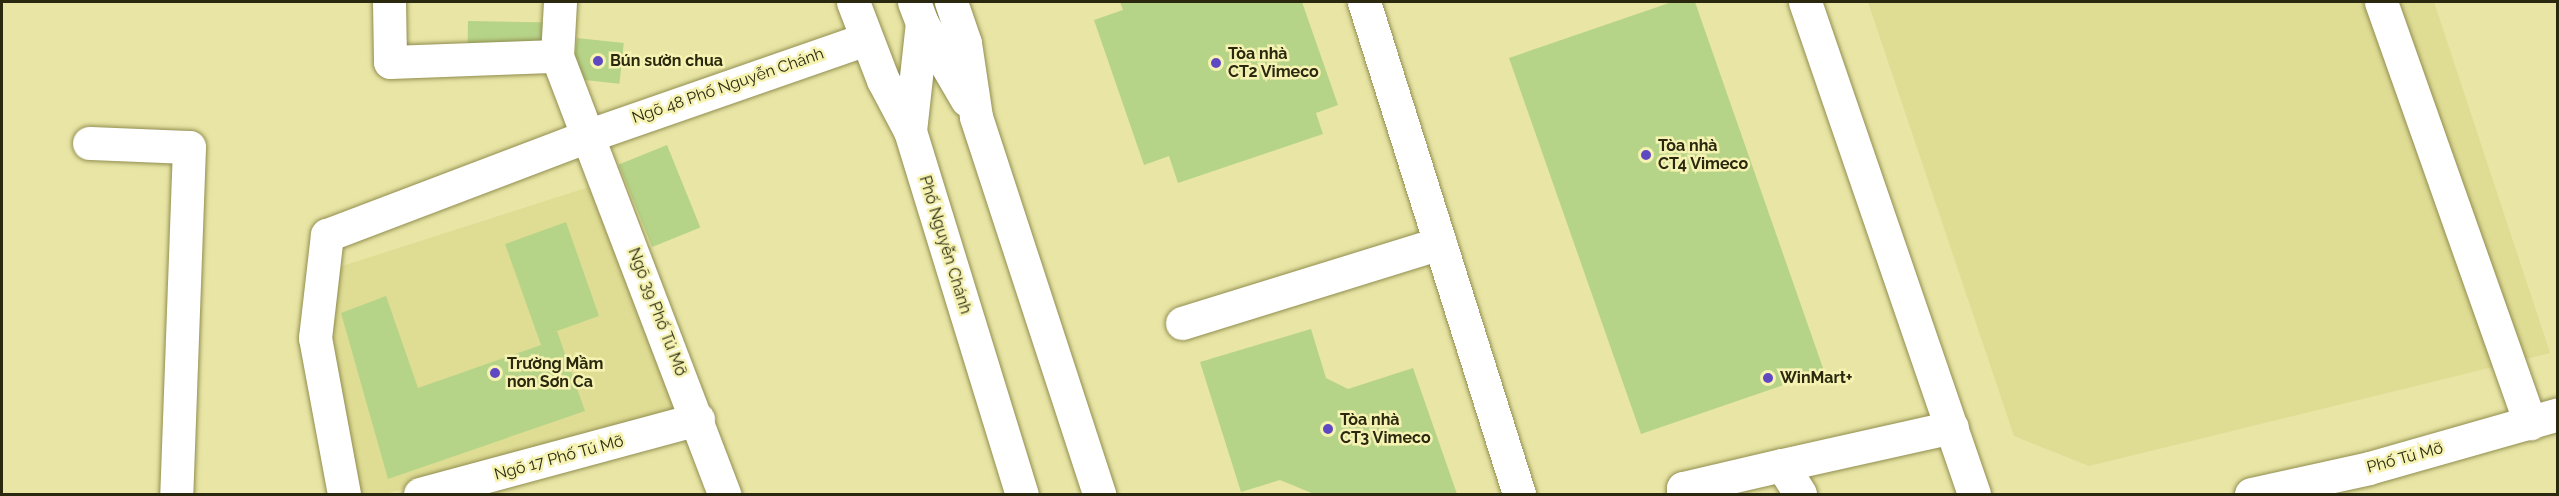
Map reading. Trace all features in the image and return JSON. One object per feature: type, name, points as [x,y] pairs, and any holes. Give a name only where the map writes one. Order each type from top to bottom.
[{"type":"street","points":[[389,2],[390,62],[557,56]]},
{"type":"street","points":[[560,2],[557,56],[590,135]]},
{"type":"street","name":"Phố Nguyễn Chánh","points":[[853,2],[866,39],[910,131],[1022,495]]},
{"type":"street","points":[[951,2],[965,43],[976,117],[1100,495]]},
{"type":"street","points":[[1364,2],[1519,495]]},
{"type":"street","points":[[1805,2],[1974,495]]},
{"type":"street","points":[[2381,2],[2488,305],[2544,419]]},
{"type":"street","points":[[918,12],[976,117]]},
{"type":"street","points":[[910,131],[918,12]]},
{"type":"street","name":"Ngõ 48 Phố Nguyễn Chánh","points":[[344,495],[315,338],[327,235],[590,135],[866,39]]},
{"type":"street","name":"Ngõ 39 Phố Tú Mỡ","points":[[590,135],[698,419],[717,493]]},
{"type":"street","points":[[89,143],[189,147],[176,495]]},
{"type":"street","points":[[1182,323],[1440,243]]},
{"type":"street","name":"Ngõ 17 Phố Tú Mỡ","points":[[420,495],[488,486],[698,419]]},
{"type":"street","name":"Phố Tú Mỡ","points":[[2251,495],[2369,468],[2544,419]]},
{"type":"street","points":[[1683,495],[1683,488],[1952,427]]},
{"type":"street","points":[[1782,465],[1800,495]]},
{"type":"shaded area","points":[[1868,2],[2434,2],[2550,353],[2089,466],[2014,436]]},
{"type":"shaded area","name":"Trường Mầm non Sơn Ca","points":[[589,187],[676,410],[385,494],[357,494],[322,335],[333,269]]},
{"type":"building","name":"Tòa nhà CT2 Vimeco","points":[[1120,2],[1302,2],[1338,105],[1316,113],[1323,134],[1178,183],[1169,156],[1144,165],[1094,20],[1123,10]]},
{"type":"building","name":"Tòa nhà CT4 Vimeco","points":[[1672,2],[1695,2],[1824,371],[1641,434],[1509,58]]},
{"type":"building","points":[[468,21],[551,22],[550,50],[468,49]]},
{"type":"building","name":"Bún sườn chua","points":[[577,38],[624,43],[619,84],[573,79]]},
{"type":"building","points":[[667,145],[700,228],[652,247],[619,164]]},
{"type":"building","points":[[566,222],[599,316],[557,331],[585,411],[388,479],[341,313],[386,296],[418,388],[541,345],[505,244]]},
{"type":"building","name":"Tòa nhà CT3 Vimeco","points":[[1311,329],[1326,378],[1348,389],[1413,368],[1457,494],[1314,494],[1280,480],[1241,492],[1200,362]]},
{"type":"place","name":"Bún sườn chua","points":[[598,61]]},
{"type":"place","name":"Tòa nhà CT2 Vimeco","points":[[1216,63]]},
{"type":"place","name":"Tòa nhà CT4 Vimeco","points":[[1646,155]]},
{"type":"place","name":"Trường Mầm non Sơn Ca","points":[[495,373]]},
{"type":"place","name":"WinMart+","points":[[1768,378]]},
{"type":"place","name":"Tòa nhà CT3 Vimeco","points":[[1328,429]]}]
